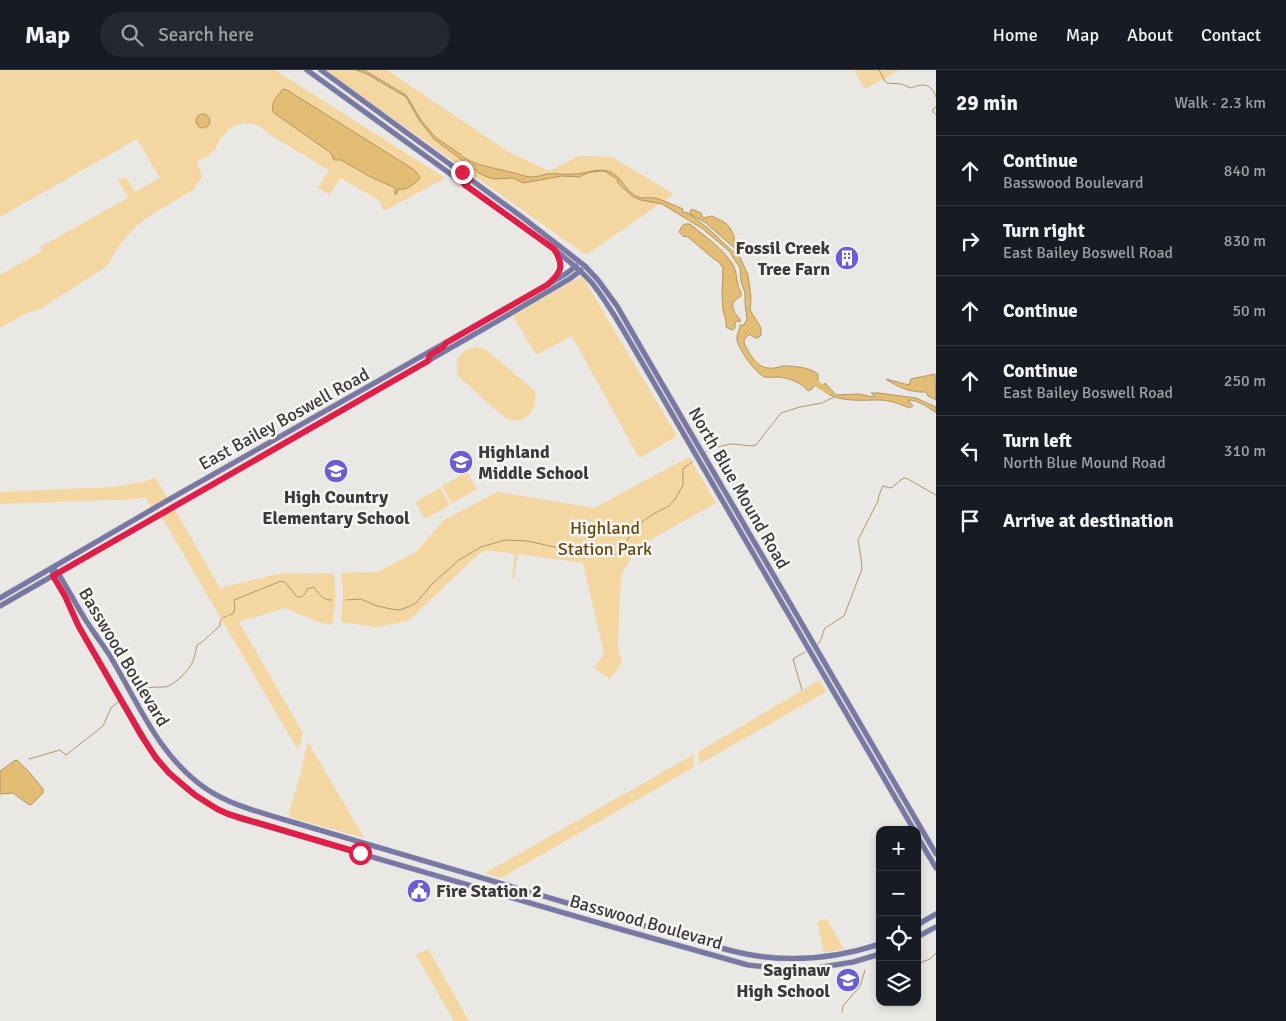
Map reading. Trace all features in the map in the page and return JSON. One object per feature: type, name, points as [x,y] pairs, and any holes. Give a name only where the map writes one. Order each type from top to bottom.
[{"type":"main road","name":"North Blue Mound Road","points":[[307,70],[554,249],[575,266],[592,284],[612,312],[694,451],[912,826]]},
{"type":"main road","name":"North Blue Mound Road","points":[[321,70],[522,217],[585,266],[598,280],[617,306],[936,854]]},
{"type":"main road","points":[[465,185],[470,179]]},
{"type":"main road","points":[[547,285],[557,276],[560,268],[560,259],[554,249]]},
{"type":"main road","name":"East Bailey Boswell Road","points":[[0,598],[547,285],[567,273],[580,262]]},
{"type":"main road","name":"East Bailey Boswell Road","points":[[0,606],[563,283],[585,266]]},
{"type":"main road","points":[[450,348],[470,333],[470,329]]},
{"type":"main road","points":[[429,360],[428,357],[430,355],[446,343]]},
{"type":"main road","points":[[651,379],[656,380],[670,403],[677,409]]},
{"type":"main road","points":[[355,395],[358,400]]},
{"type":"main road","points":[[336,405],[340,411]]},
{"type":"main road","name":"Basswood Boulevard","points":[[52,568],[111,657],[164,748],[198,782],[213,793],[231,802],[287,821],[746,954],[785,959],[814,958],[842,954],[876,945]]},
{"type":"main road","name":"Basswood Boulevard","points":[[56,574],[79,627],[152,752],[164,767],[195,795],[222,811],[238,818],[748,965],[785,969],[816,968],[840,965],[876,955]]},
{"type":"main road","points":[[8,593],[11,600]]},
{"type":"main road","points":[[921,843],[936,868]]},
{"type":"main road","points":[[921,923],[936,914]]},
{"type":"main road","points":[[921,935],[936,927]]},
{"type":"green space","points":[[0,70],[275,70],[445,178],[384,211],[379,200],[340,178],[330,195],[318,187],[329,170],[270,135],[258,125],[243,123],[230,128],[208,156],[197,161],[202,177],[193,190],[137,225],[120,244],[107,266],[42,308],[25,314],[0,328],[0,275],[42,251],[40,247],[128,198],[118,180],[126,177],[135,192],[160,178],[137,139],[0,217]]},
{"type":"green space","points":[[325,70],[387,70],[507,151],[549,171],[579,156],[612,157],[674,194],[586,255]]},
{"type":"green space","points":[[854,70],[899,70],[865,89]]},
{"type":"green space","points":[[582,276],[677,436],[639,458],[572,336],[536,355],[513,316]]},
{"type":"green space","points":[[477,347],[489,352],[537,393],[535,395],[534,408],[527,417],[517,420],[505,418],[459,377],[457,361],[459,357],[466,350]]},
{"type":"green space","name":"Highland Station Park","points":[[689,457],[716,503],[638,547],[621,575],[618,648],[622,662],[610,679],[594,668],[604,654],[583,563],[518,554],[514,578],[512,578],[515,554],[486,550],[477,556],[408,621],[376,627],[341,622],[343,590],[341,573],[377,572],[416,552],[444,520],[497,492],[594,508]]},
{"type":"green space","points":[[467,472],[477,489],[452,503],[442,486]]},
{"type":"green space","points":[[155,477],[168,499],[152,508],[145,497],[136,499],[0,504],[0,492],[112,487],[147,481]]},
{"type":"green space","points":[[440,488],[450,505],[425,519],[415,502]]},
{"type":"green space","points":[[174,508],[220,588],[278,574],[334,573],[335,599],[332,625],[318,622],[285,608],[239,622],[303,733],[298,750],[161,516]]},
{"type":"green space","points":[[820,680],[826,691],[824,693],[700,764],[698,752]]},
{"type":"green space","points":[[308,742],[364,838],[289,817]]},
{"type":"green space","points":[[693,755],[694,767],[501,878],[485,873]]},
{"type":"green space","points":[[827,919],[844,949],[824,953],[817,922]]},
{"type":"green space","points":[[428,949],[469,1021],[454,1021],[416,955]]},
{"type":"shaded area","points":[[356,70],[364,70],[406,95],[421,120],[435,137],[470,161],[529,177],[547,174],[578,174],[599,170],[608,171],[616,175],[628,190],[636,196],[657,199],[683,209],[682,212],[688,213],[739,255],[748,275],[751,298],[750,310],[761,328],[761,335],[758,338],[749,334],[744,340],[753,359],[765,368],[792,366],[810,370],[818,374],[818,382],[808,391],[799,383],[790,379],[761,375],[748,361],[737,340],[740,325],[744,325],[747,319],[745,293],[741,281],[740,268],[729,251],[703,229],[662,204],[633,197],[618,183],[617,179],[604,171],[590,172],[579,177],[562,176],[523,183],[513,178],[495,179],[487,177],[434,139],[419,120],[406,97],[367,74]]},
{"type":"shaded area","points":[[283,89],[413,169],[420,178],[416,183],[404,189],[398,189],[395,195],[395,188],[341,160],[334,160],[331,153],[274,113],[273,104]]},
{"type":"shaded area","points":[[200,114],[206,114],[210,121],[206,128],[200,128],[196,124],[196,118]]},
{"type":"shaded area","points":[[692,209],[701,213],[703,218],[712,216],[727,224],[734,236],[735,248],[706,223],[690,214]]},
{"type":"shaded area","points":[[685,224],[690,224],[713,243],[725,254],[735,268],[741,296],[734,301],[733,308],[740,322],[735,322],[735,328],[732,330],[726,327],[723,310],[723,268],[719,262],[679,232]]},
{"type":"shaded area","points":[[935,374],[936,400],[928,396],[926,392],[915,392],[905,389],[886,379],[909,385],[911,379]]},
{"type":"shaded area","points":[[825,383],[836,395],[859,394],[873,397],[875,396],[871,393],[878,393],[916,398],[936,407],[936,413],[923,404],[912,400],[908,400],[913,406],[909,408],[887,401],[840,398],[826,393],[821,388]]},
{"type":"shaded area","points":[[17,760],[43,789],[43,793],[31,805],[13,793],[0,794],[0,771]]},
{"type":"waterway","points":[[879,70],[887,83],[901,84],[911,88],[926,85],[932,89],[936,97]]},
{"type":"waterway","points":[[936,107],[933,109],[936,115]]},
{"type":"waterway","points":[[809,379],[828,391]]},
{"type":"waterway","points":[[705,453],[711,448],[731,444],[756,445],[781,413],[822,403],[834,397]]},
{"type":"waterway","points":[[346,600],[361,599],[377,606],[399,610],[408,607],[416,603],[433,583],[459,560],[481,547],[505,540],[527,541],[596,556],[613,556],[623,549],[629,537],[643,521],[669,506],[675,499],[683,485],[683,469],[693,461]]},
{"type":"waterway","points":[[818,644],[825,628],[844,616],[862,569],[858,540],[878,501],[883,486],[891,488],[906,478],[936,495]]},
{"type":"waterway","points":[[229,615],[233,614],[235,608],[234,600],[281,581],[285,582],[297,597],[305,594],[307,589],[314,587],[326,599],[332,600]]},
{"type":"waterway","points":[[135,692],[146,688],[169,686],[177,680],[191,664],[197,645],[220,626],[221,620],[227,616]]},
{"type":"waterway","points":[[802,690],[793,659],[805,652]]},
{"type":"waterway","points":[[29,759],[60,750],[66,755],[103,726],[111,708],[118,702]]},
{"type":"waterway","points":[[921,962],[930,959],[936,953]]},
{"type":"waterway","points":[[842,1012],[843,1006],[860,986],[865,970]]},
{"type":"place","name":"Fossil Creek Tree Farn","points":[[847,258]]},
{"type":"place","name":"Highland Middle School","points":[[461,462]]},
{"type":"place","name":"High Country Elementary School","points":[[336,471]]},
{"type":"place","name":"Fire Station 2","points":[[419,891]]},
{"type":"place","name":"Saginaw High School","points":[[848,980]]},
{"type":"route","points":[[360,853],[228,814],[195,795],[175,778],[156,758],[141,735],[77,623],[65,596],[53,576],[428,361],[428,357],[446,343],[547,285],[557,276],[561,264],[554,249],[465,185],[470,179],[462,172]]}]
